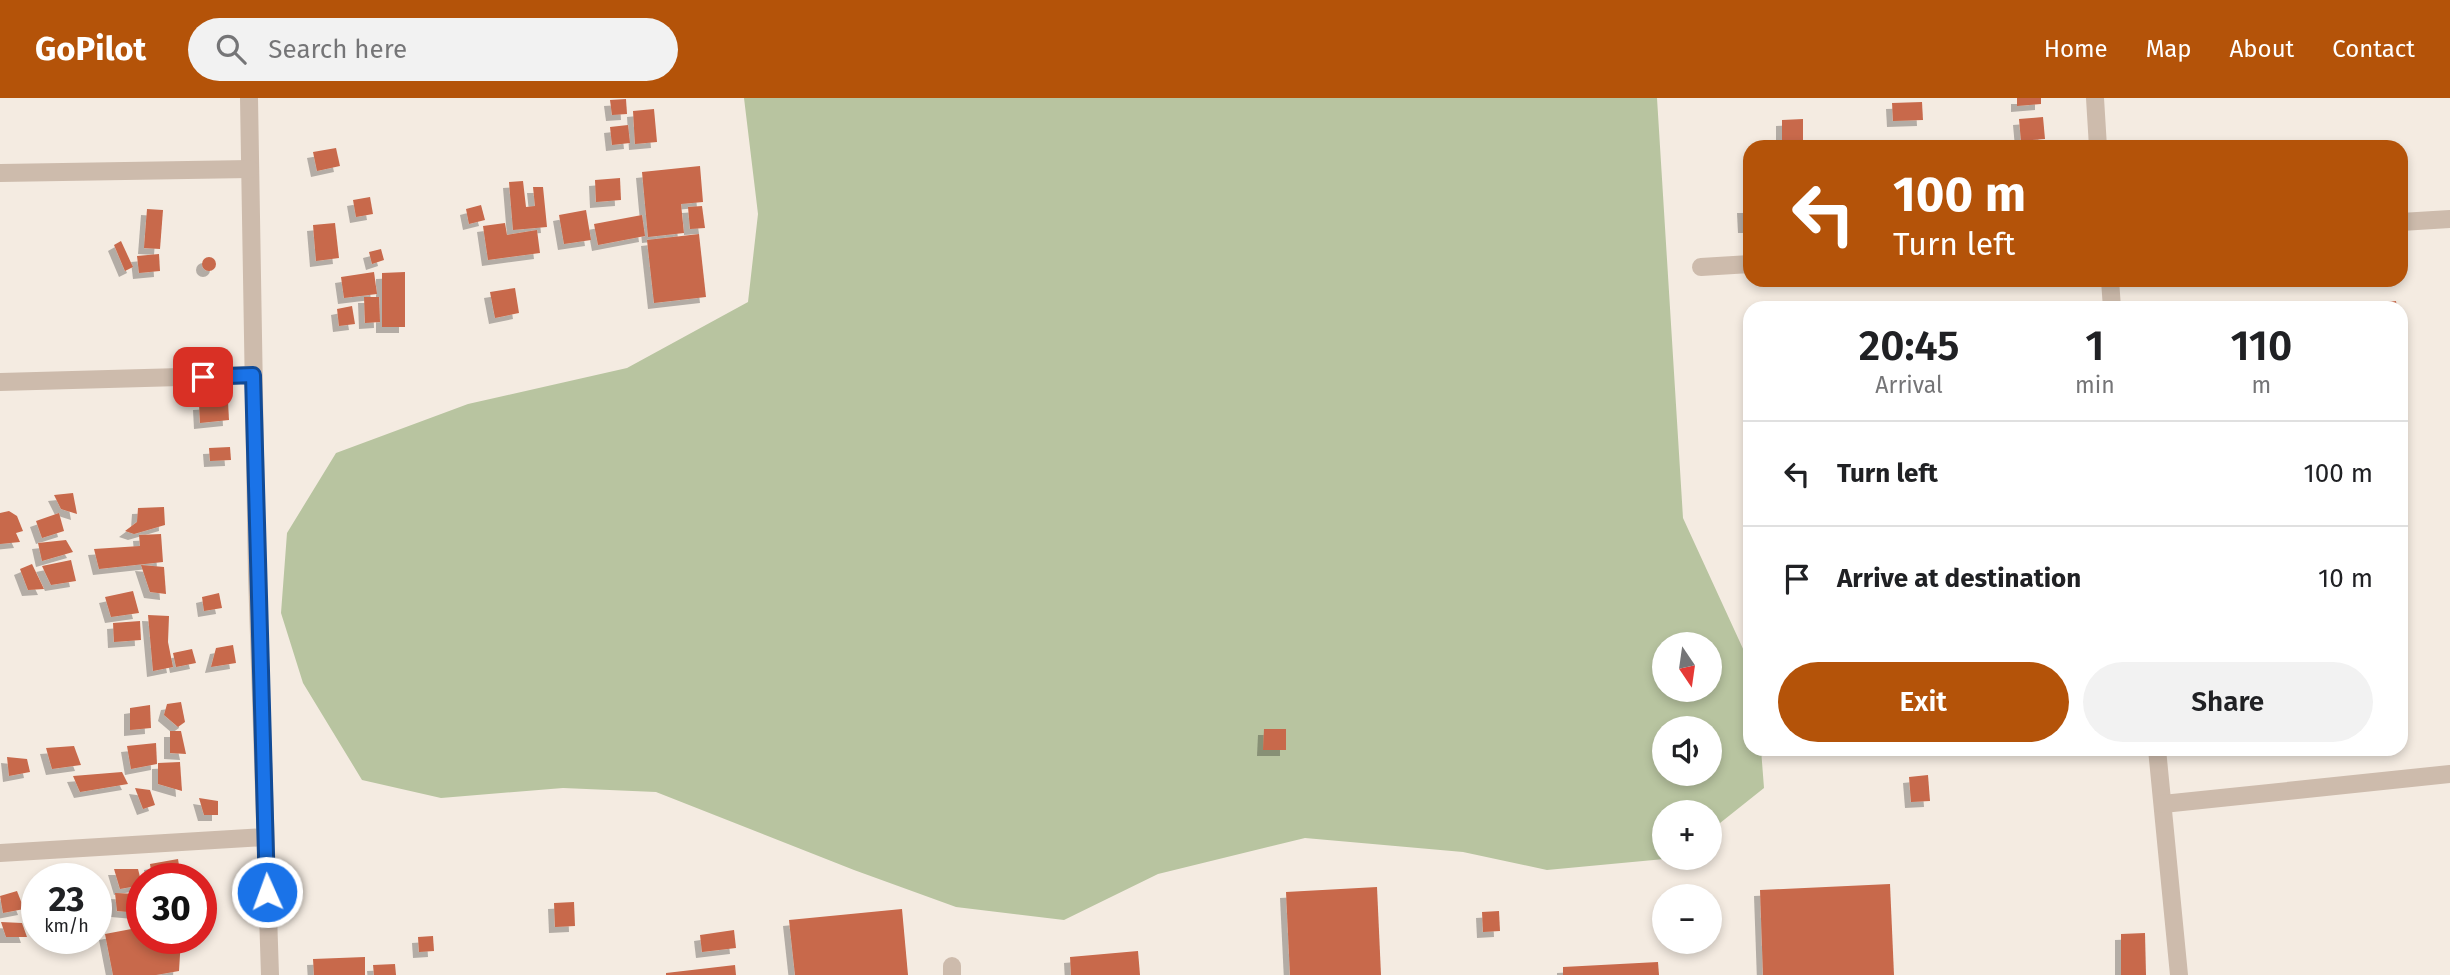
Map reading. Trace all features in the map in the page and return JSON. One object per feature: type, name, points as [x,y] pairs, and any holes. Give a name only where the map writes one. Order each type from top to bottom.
[{"type":"street","points":[[249,98],[253,375],[270,975]]},
{"type":"street","points":[[2095,98],[2098,140]]},
{"type":"street","points":[[0,173],[250,169]]},
{"type":"street","points":[[2408,222],[2450,219]]},
{"type":"street","points":[[1701,267],[1743,264]]},
{"type":"street","points":[[0,382],[253,375]]},
{"type":"street","points":[[2158,756],[2179,975]]},
{"type":"street","points":[[2163,804],[2450,774]]},
{"type":"street","points":[[0,853],[265,837]]},
{"type":"green space","points":[[744,98],[1657,98],[1683,518],[1743,649],[1743,756],[1762,756],[1764,788],[1722,821],[1722,800],[1652,800],[1652,860],[1547,870],[1463,852],[1305,838],[1158,874],[1064,920],[956,907],[656,792],[563,788],[441,798],[362,780],[303,683],[281,613],[287,533],[336,453],[468,404],[627,368],[748,302],[758,214]]},
{"type":"building","points":[[2017,98],[2041,98],[2041,104],[2017,106]]},
{"type":"building","points":[[626,99],[627,114],[612,115],[610,100]]},
{"type":"building","points":[[1922,102],[1923,120],[1893,121],[1892,103]]},
{"type":"building","points":[[654,109],[657,142],[635,144],[633,111]]},
{"type":"building","points":[[2043,117],[2045,139],[2021,140],[2019,119]]},
{"type":"building","points":[[1803,119],[1803,140],[1782,140],[1782,120]]},
{"type":"building","points":[[628,125],[630,143],[612,145],[610,127]]},
{"type":"building","points":[[336,148],[340,166],[317,171],[313,152]]},
{"type":"building","points":[[700,166],[703,202],[681,204],[684,233],[648,237],[642,172]]},
{"type":"building","points":[[620,178],[621,200],[596,202],[595,180]]},
{"type":"building","points":[[523,181],[526,207],[535,206],[533,187],[543,187],[547,227],[513,230],[509,182]]},
{"type":"building","points":[[370,197],[373,214],[356,217],[353,200]]},
{"type":"building","points":[[481,205],[485,220],[469,224],[466,209]]},
{"type":"building","points":[[702,206],[705,228],[690,229],[688,207]]},
{"type":"building","points":[[147,209],[163,210],[160,249],[144,248]]},
{"type":"building","points":[[586,210],[591,240],[564,244],[559,215]]},
{"type":"building","points":[[642,215],[645,236],[598,245],[594,224]]},
{"type":"building","points":[[335,223],[339,258],[316,261],[313,225]]},
{"type":"building","points":[[505,223],[507,235],[537,230],[540,253],[488,260],[483,226]]},
{"type":"building","points":[[699,234],[706,297],[654,303],[647,240]]},
{"type":"building","points":[[121,241],[133,267],[125,271],[114,245]]},
{"type":"building","points":[[381,249],[384,260],[372,264],[369,252]]},
{"type":"building","points":[[159,254],[160,271],[139,273],[137,256]]},
{"type":"building","points":[[206,257],[212,257],[216,264],[212,271],[206,271],[202,267],[202,261]]},
{"type":"building","points":[[374,272],[377,294],[344,298],[341,277]]},
{"type":"building","points":[[405,272],[405,327],[382,327],[382,273]]},
{"type":"building","points":[[515,288],[519,313],[495,318],[490,292]]},
{"type":"building","points":[[364,297],[379,297],[380,322],[365,323]]},
{"type":"building","points":[[352,306],[355,324],[339,326],[337,309]]},
{"type":"building","points":[[228,402],[229,420],[200,423],[199,404]]},
{"type":"building","points":[[230,447],[231,460],[210,461],[209,448]]},
{"type":"building","points":[[73,493],[77,514],[61,509],[54,495]]},
{"type":"building","points":[[164,507],[165,525],[134,534],[125,531],[137,522],[138,508]]},
{"type":"building","points":[[9,511],[17,516],[23,531],[16,533],[20,542],[0,544],[0,513]]},
{"type":"building","points":[[59,513],[64,531],[42,538],[36,521]]},
{"type":"building","points":[[161,534],[163,562],[99,569],[94,549],[140,546],[139,535]]},
{"type":"building","points":[[66,540],[73,552],[42,561],[38,543]]},
{"type":"building","points":[[71,560],[76,581],[51,585],[42,566]]},
{"type":"building","points":[[32,564],[44,589],[28,590],[20,569]]},
{"type":"building","points":[[141,565],[164,567],[166,594],[150,592]]},
{"type":"building","points":[[133,591],[139,613],[111,617],[105,597]]},
{"type":"building","points":[[219,593],[222,608],[204,611],[202,597]]},
{"type":"building","points":[[148,615],[169,616],[168,642],[173,667],[153,671]]},
{"type":"building","points":[[140,621],[141,640],[114,642],[113,623]]},
{"type":"building","points":[[233,645],[236,663],[211,667],[216,648]]},
{"type":"building","points":[[192,649],[196,663],[176,667],[173,653]]},
{"type":"building","points":[[181,702],[185,722],[178,727],[164,715],[167,704]]},
{"type":"building","points":[[150,705],[151,728],[130,730],[130,708]]},
{"type":"building","points":[[1264,729],[1286,729],[1286,750],[1263,750]]},
{"type":"building","points":[[170,731],[181,731],[186,754],[170,753]]},
{"type":"building","points":[[156,743],[157,764],[131,769],[127,746]]},
{"type":"building","points":[[74,746],[81,765],[52,769],[46,748]]},
{"type":"building","points":[[7,757],[27,759],[30,772],[9,776]]},
{"type":"building","points":[[180,762],[182,791],[158,784],[158,763]]},
{"type":"building","points":[[122,772],[128,784],[80,792],[73,776]]},
{"type":"building","points":[[1928,775],[1930,801],[1911,802],[1909,777]]},
{"type":"building","points":[[135,788],[150,790],[155,805],[143,809]]},
{"type":"building","points":[[199,798],[218,801],[218,815],[204,815]]},
{"type":"building","points":[[178,859],[179,863],[156,863]]},
{"type":"building","points":[[114,869],[126,869],[126,888],[120,889]]},
{"type":"building","points":[[1890,884],[1894,975],[1763,975],[1760,890]]},
{"type":"building","points":[[1377,887],[1381,975],[1290,975],[1286,892]]},
{"type":"building","points":[[17,891],[21,910],[3,913],[0,896]]},
{"type":"building","points":[[115,893],[126,893],[126,912],[117,911]]},
{"type":"building","points":[[574,902],[575,926],[555,927],[554,903]]},
{"type":"building","points":[[902,909],[908,975],[795,975],[789,920]]},
{"type":"building","points":[[1499,911],[1500,931],[1483,932],[1482,912]]},
{"type":"building","points":[[1,922],[21,923],[21,937],[6,937]]},
{"type":"building","points":[[126,930],[126,954],[180,954],[179,971],[156,975],[113,975],[109,954],[112,954],[112,933]]},
{"type":"building","points":[[734,930],[736,948],[702,952],[700,935]]},
{"type":"building","points":[[2145,933],[2146,975],[2121,975],[2121,934]]},
{"type":"building","points":[[433,936],[434,951],[419,952],[418,937]]},
{"type":"building","points":[[1138,951],[1140,975],[1071,975],[1070,957]]},
{"type":"building","points":[[365,957],[365,975],[314,975],[313,959]]},
{"type":"building","points":[[1658,962],[1659,975],[1563,975],[1563,967]]},
{"type":"building","points":[[395,964],[396,975],[374,975],[373,965]]},
{"type":"building","points":[[735,965],[736,975],[666,975],[666,973]]},
{"type":"route","points":[[203,377],[253,375],[267,892]]}]
